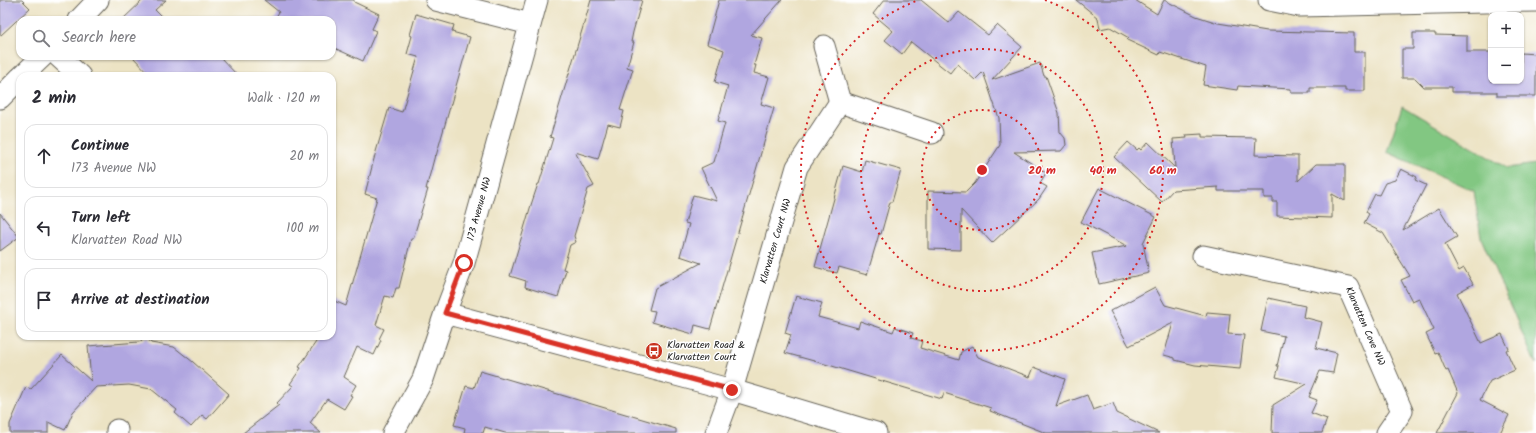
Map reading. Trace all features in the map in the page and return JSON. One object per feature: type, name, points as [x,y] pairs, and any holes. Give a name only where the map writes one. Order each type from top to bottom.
[{"type":"street","points":[[83,16],[98,0]]},
{"type":"street","points":[[436,0],[530,24]]},
{"type":"street","name":"173 Avenue NW","points":[[393,433],[423,379],[445,313],[464,263],[536,0]]},
{"type":"street","points":[[1269,0],[1299,6],[1386,2],[1536,1]]},
{"type":"street","points":[[824,46],[840,102],[932,133]]},
{"type":"street","points":[[26,72],[39,60]]},
{"type":"street","points":[[62,60],[76,72]]},
{"type":"street","points":[[0,98],[16,82]]},
{"type":"street","name":"Klarvatten Court NW","points":[[716,433],[732,390],[797,167],[840,102]]},
{"type":"street","name":"Klarvatten Cove NW","points":[[1203,256],[1348,287],[1402,411],[1387,433]]},
{"type":"street","points":[[445,313],[732,390],[876,433]]},
{"type":"green space","points":[[1402,106],[1507,168],[1536,164],[1536,365],[1481,238],[1474,191],[1387,152]]},
{"type":"building","points":[[0,0],[22,0],[30,8],[21,16],[16,16],[16,21],[0,36]]},
{"type":"building","points":[[143,0],[166,0],[155,10],[161,16],[126,16]]},
{"type":"building","points":[[264,0],[354,0],[354,2],[379,14],[372,29],[376,31],[363,61],[336,49],[336,16],[276,16],[279,12]]},
{"type":"building","points":[[591,0],[642,0],[631,42],[634,42],[627,67],[633,69],[620,110],[624,111],[620,127],[608,124],[598,159],[575,152],[594,186],[588,189],[574,236],[576,242],[570,245],[563,269],[566,270],[558,297],[525,287],[526,281],[510,276],[553,138],[550,137]]},
{"type":"building","points":[[719,0],[782,0],[751,35],[762,38],[754,65],[756,65],[754,73],[769,77],[761,104],[774,108],[710,329],[695,325],[693,334],[652,322],[655,311],[649,310],[655,288],[701,263],[680,256],[689,224],[685,223],[693,195],[717,201],[701,168],[714,162],[725,123],[718,121],[728,86],[715,82],[724,50],[707,44]]},
{"type":"building","points":[[884,0],[921,0],[949,23],[959,12],[988,35],[997,25],[1022,47],[992,80],[1040,63],[1044,76],[1046,76],[1059,113],[1060,132],[1065,138],[1066,145],[1061,151],[1014,152],[1046,173],[1040,183],[1047,187],[1039,199],[992,243],[961,210],[961,250],[928,249],[928,191],[966,192],[975,183],[1000,145],[999,118],[983,72],[975,80],[957,64],[950,73],[911,42],[902,54],[885,40],[893,31],[873,14]]},
{"type":"building","points":[[1076,0],[1135,0],[1157,14],[1164,0],[1196,16],[1218,23],[1267,31],[1354,33],[1354,52],[1365,52],[1365,91],[1345,91],[1345,88],[1310,88],[1310,93],[1291,93],[1291,89],[1238,86],[1237,90],[1203,85],[1206,67],[1160,52],[1159,55],[1127,40],[1129,38],[1110,27],[1100,29],[1098,18]]},
{"type":"building","points":[[416,14],[454,25],[452,32],[470,37],[436,156],[435,155],[426,189],[428,189],[413,239],[411,239],[399,288],[396,288],[393,298],[385,296],[376,325],[384,329],[379,339],[381,340],[374,355],[357,347],[344,377],[356,385],[350,395],[352,396],[344,409],[327,399],[310,423],[321,433],[243,433],[279,405],[277,403],[293,386],[290,384],[301,368],[299,367],[317,340],[336,340],[336,302],[346,306],[377,198],[365,194],[375,155],[389,108],[402,112],[418,57],[407,54],[412,36],[410,35]]},
{"type":"building","points":[[1413,33],[1435,33],[1435,35],[1467,36],[1467,52],[1488,52],[1488,84],[1524,84],[1524,53],[1536,54],[1536,96],[1497,96],[1497,92],[1452,92],[1452,87],[1424,87],[1415,78],[1402,78],[1402,49],[1413,49]]},
{"type":"building","points":[[136,60],[223,60],[234,72],[147,72]]},
{"type":"building","points":[[1202,134],[1202,137],[1256,138],[1255,155],[1298,156],[1298,181],[1316,164],[1345,164],[1345,201],[1332,194],[1332,218],[1277,216],[1277,202],[1273,202],[1273,198],[1264,198],[1264,191],[1218,191],[1218,187],[1173,190],[1162,202],[1114,157],[1128,142],[1137,150],[1139,148],[1141,150],[1148,142],[1175,168],[1173,139],[1187,138],[1186,135]]},
{"type":"building","points":[[865,160],[901,170],[892,202],[890,202],[881,234],[879,234],[867,275],[839,267],[837,273],[815,267],[843,166],[862,172]]},
{"type":"building","points":[[1401,169],[1417,177],[1415,180],[1426,185],[1403,230],[1439,208],[1457,237],[1445,244],[1459,271],[1464,268],[1473,284],[1457,293],[1481,343],[1502,334],[1509,349],[1506,350],[1515,370],[1490,381],[1480,400],[1509,415],[1500,433],[1437,433],[1458,393],[1448,370],[1446,371],[1438,352],[1435,353],[1426,334],[1434,330],[1419,298],[1412,301],[1401,280],[1410,276],[1383,233],[1364,223],[1369,214],[1366,212],[1375,194],[1379,195],[1385,183],[1395,180]]},
{"type":"building","points":[[1099,188],[1156,217],[1143,243],[1149,273],[1099,284],[1092,253],[1127,246],[1081,222]]},
{"type":"building","points":[[0,213],[16,233],[16,239],[0,251]]},
{"type":"building","points":[[1155,287],[1165,305],[1206,316],[1207,312],[1230,314],[1228,334],[1244,335],[1240,369],[1195,365],[1175,360],[1175,358],[1164,355],[1173,323],[1129,346],[1110,311]]},
{"type":"building","points":[[796,296],[822,303],[818,317],[858,328],[860,321],[893,332],[895,327],[913,333],[911,338],[922,341],[920,348],[959,360],[961,352],[972,346],[978,357],[1030,377],[1034,367],[1065,379],[1056,406],[1087,395],[1093,410],[1113,403],[1117,413],[1159,433],[1046,433],[990,411],[991,408],[944,393],[942,399],[785,353],[791,335],[785,333]]},
{"type":"building","points":[[1268,298],[1305,306],[1303,317],[1322,322],[1316,348],[1337,353],[1333,373],[1320,371],[1309,397],[1317,400],[1311,413],[1327,419],[1322,433],[1272,433],[1273,405],[1307,384],[1276,377],[1284,336],[1261,331]]},
{"type":"building","points":[[142,340],[149,340],[151,343],[174,347],[229,394],[207,419],[202,415],[191,427],[175,413],[177,410],[151,389],[129,385],[96,387],[73,412],[65,430],[48,422],[48,433],[10,433],[10,424],[26,387],[31,389],[62,355],[91,381],[88,346],[139,342]]},
{"type":"building","points":[[480,371],[676,429],[676,433],[505,433],[485,427],[483,433],[464,433],[465,428],[454,425],[466,386],[474,388]]},
{"type":"place","name":"Klarvatten Road & Klarvatten Court","points":[[654,351]]},
{"type":"route","points":[[464,263],[445,313],[732,390]]}]
